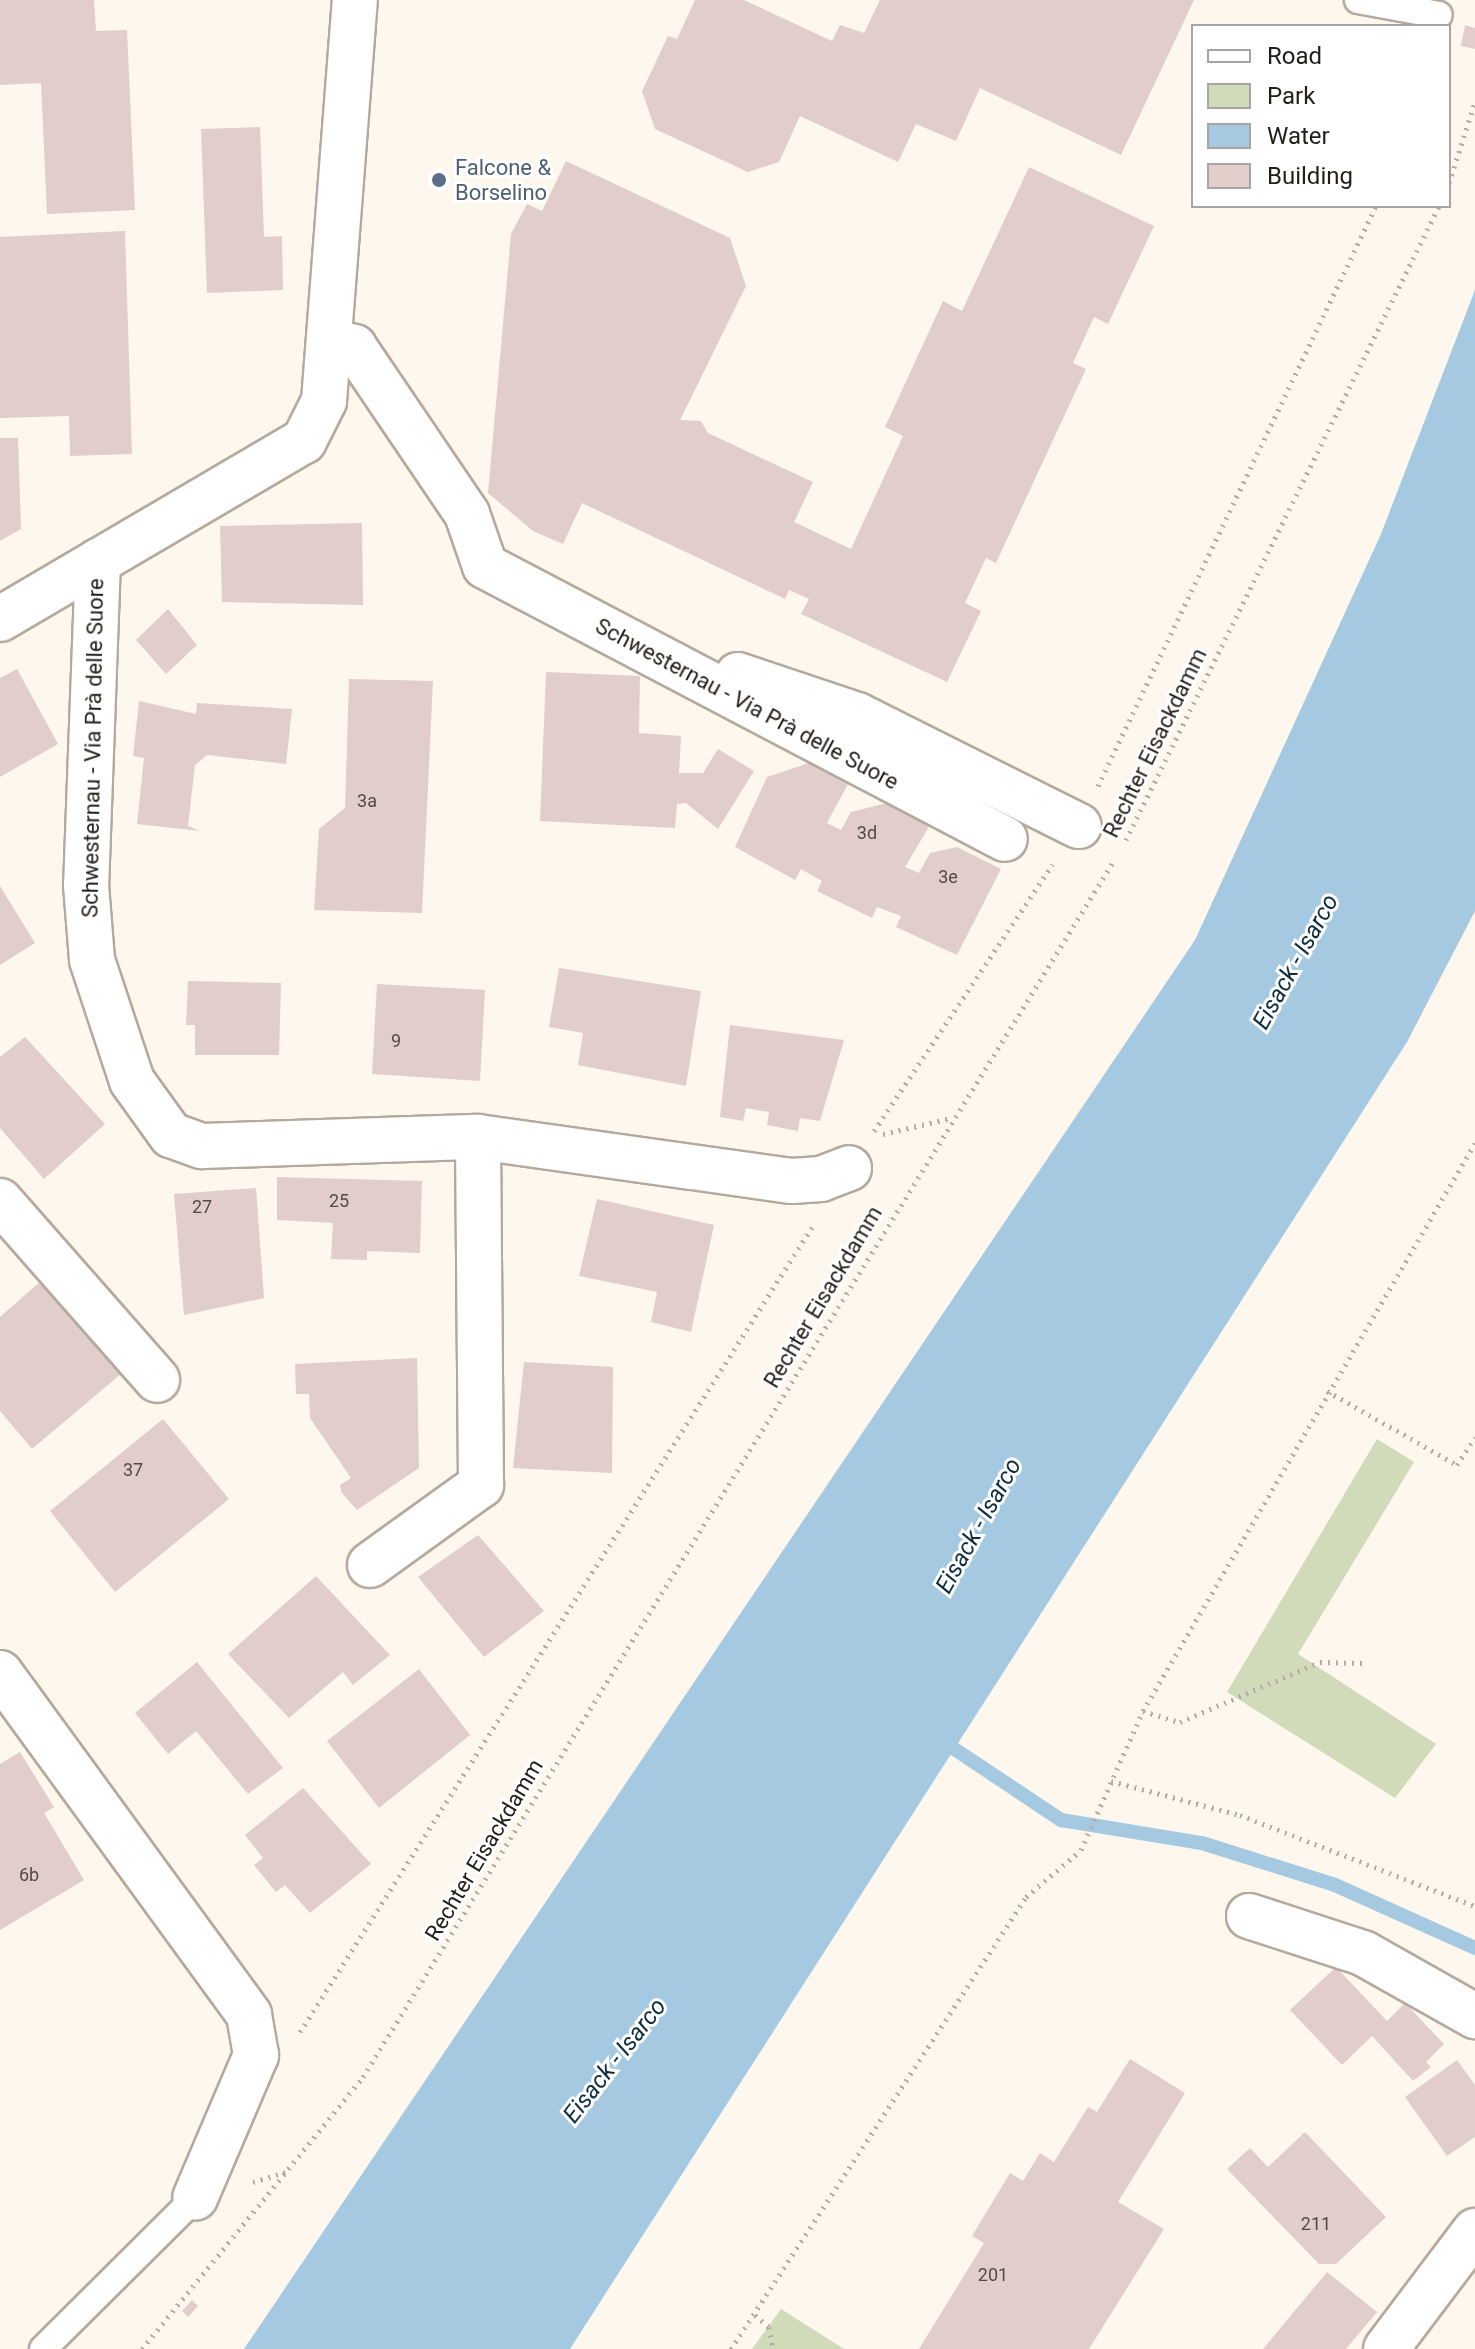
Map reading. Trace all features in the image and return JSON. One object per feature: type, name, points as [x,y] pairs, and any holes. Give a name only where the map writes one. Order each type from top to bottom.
[{"type":"street","name":"Schwesternau - Via Prà delle Suore","points":[[0,619],[304,441],[324,401],[355,0]]},
{"type":"street","name":"Schwesternau - Via Prà delle Suore","points":[[329,341],[354,347],[467,514],[485,566],[1005,839]]},
{"type":"street","points":[[467,514],[528,564],[742,677],[857,715],[1079,826]]},
{"type":"street","name":"Schwesternau - Via Prà delle Suore","points":[[98,561],[86,885],[92,960],[132,1081],[171,1135],[202,1146],[478,1137],[792,1181],[821,1179],[859,1153]]},
{"type":"street","points":[[370,1565],[481,1485],[478,1137]]},
{"type":"street","points":[[0,1201],[157,1380]]},
{"type":"street","points":[[0,1673],[249,2015],[256,2055],[195,2198]]},
{"type":"street","points":[[1249,1916],[1363,1953],[1475,2016]]},
{"type":"street","points":[[1386,2349],[1475,2231]]},
{"type":"lane","points":[[1358,0],[1439,15]]},
{"type":"lane","points":[[43,2349],[195,2198]]},
{"type":"path","points":[[1451,177],[1475,102]]},
{"type":"path","name":"Rechter Eisackdamm","points":[[1123,847],[1438,208]]},
{"type":"path","name":"Rechter Eisackdamm","points":[[142,2349],[363,2077],[952,1117],[1115,859]]},
{"type":"path","points":[[859,1153],[952,1117]]},
{"type":"path","points":[[731,2349],[1026,1897],[1081,1850],[1143,1711],[1327,1391],[1475,1143]]},
{"type":"path","points":[[1327,1391],[1457,1465],[1475,1437]]},
{"type":"path","points":[[1143,1711],[1180,1722],[1320,1662],[1363,1663]]},
{"type":"path","points":[[1111,1781],[1240,1815],[1475,1906]]},
{"type":"path","points":[[755,2315],[769,2327],[773,2349]]},
{"type":"green space","points":[[1377,1439],[1414,1462],[1298,1654],[1436,1744],[1395,1798],[1227,1692]]},
{"type":"green space","points":[[781,2309],[844,2349],[752,2349]]},
{"type":"water","name":"Eisack - Isarco","points":[[1475,290],[1475,911],[1407,1042],[570,2349],[244,2349],[1195,940],[1381,534]]},
{"type":"building","points":[[0,0],[94,0],[96,31],[127,30],[135,210],[47,214],[41,83],[0,85]]},
{"type":"building","points":[[695,0],[744,0],[832,41],[840,25],[864,33],[880,0],[1194,0],[1121,155],[980,88],[956,141],[916,124],[898,162],[800,116],[779,162],[748,172],[655,129],[642,91],[668,36],[677,39]]},
{"type":"building","points":[[1465,25],[1475,28],[1475,49],[1461,46]]},
{"type":"building","points":[[260,127],[264,237],[282,236],[283,290],[207,293],[201,129]]},
{"type":"building","points":[[566,161],[730,238],[746,286],[680,420],[701,421],[708,433],[813,482],[794,522],[851,549],[903,436],[885,427],[943,301],[962,311],[1029,167],[1154,226],[1108,324],[1094,317],[1073,363],[1086,369],[996,563],[986,558],[965,603],[981,611],[947,682],[801,614],[809,599],[789,590],[785,599],[582,503],[563,544],[533,531],[488,493],[511,234],[527,204],[542,211]]},
{"type":"building","points":[[125,231],[132,454],[70,456],[69,416],[0,418],[0,237]]},
{"type":"building","points":[[0,438],[18,438],[21,529],[0,541]]},
{"type":"building","points":[[362,523],[363,605],[222,602],[220,526]]},
{"type":"building","points":[[168,609],[197,645],[166,674],[136,640]]},
{"type":"building","points":[[17,669],[58,744],[0,777],[0,678]]},
{"type":"building","points":[[546,672],[640,676],[639,733],[681,736],[679,773],[703,773],[718,749],[754,771],[718,829],[686,803],[677,804],[675,828],[540,821]]},
{"type":"building","points":[[349,679],[433,681],[422,913],[314,910],[319,829],[345,808]]},
{"type":"building","points":[[139,701],[196,714],[197,703],[292,709],[286,764],[207,755],[195,765],[188,826],[200,831],[137,824],[144,758],[133,756]]},
{"type":"building","points":[[809,763],[848,784],[827,823],[841,830],[851,812],[887,803],[930,825],[905,867],[919,873],[930,853],[957,847],[1001,869],[957,955],[896,927],[901,916],[877,907],[872,918],[817,891],[822,881],[801,869],[795,880],[735,847],[767,777]]},
{"type":"building","points":[[0,886],[35,943],[0,965]]},
{"type":"building","points":[[559,968],[701,991],[686,1086],[578,1065],[583,1033],[549,1027]]},
{"type":"building","points":[[188,981],[281,983],[279,1055],[195,1055],[195,1025],[186,1025]]},
{"type":"building","points":[[377,984],[485,990],[480,1081],[372,1074]]},
{"type":"building","points":[[730,1025],[844,1040],[820,1121],[800,1118],[798,1131],[767,1125],[769,1112],[746,1108],[743,1121],[720,1117]]},
{"type":"building","points":[[25,1037],[105,1124],[44,1179],[0,1128],[0,1057]]},
{"type":"building","points":[[277,1177],[422,1181],[420,1253],[367,1251],[367,1260],[331,1259],[333,1223],[277,1220]]},
{"type":"building","points":[[256,1188],[264,1298],[184,1315],[174,1194]]},
{"type":"building","points":[[597,1199],[714,1225],[691,1332],[651,1322],[657,1292],[579,1276]]},
{"type":"building","points":[[41,1281],[122,1373],[32,1449],[0,1411],[0,1317]]},
{"type":"building","points":[[417,1358],[419,1468],[357,1510],[342,1493],[340,1485],[351,1478],[310,1418],[309,1394],[296,1394],[295,1364]]},
{"type":"building","points":[[524,1362],[613,1367],[612,1473],[513,1468]]},
{"type":"building","points":[[163,1419],[229,1499],[115,1592],[50,1511]]},
{"type":"building","points":[[478,1535],[544,1611],[484,1657],[418,1577]]},
{"type":"building","points":[[316,1576],[390,1655],[353,1685],[343,1672],[289,1718],[228,1654]]},
{"type":"building","points":[[197,1662],[283,1768],[248,1794],[196,1731],[168,1754],[135,1713]]},
{"type":"building","points":[[419,1669],[470,1735],[379,1808],[327,1741]]},
{"type":"building","points":[[20,1752],[54,1807],[44,1813],[84,1880],[0,1930],[0,1764]]},
{"type":"building","points":[[303,1788],[371,1864],[310,1913],[285,1885],[276,1892],[254,1865],[263,1858],[245,1835]]},
{"type":"building","points":[[1336,1967],[1387,2021],[1405,2003],[1444,2044],[1426,2062],[1431,2067],[1413,2081],[1372,2036],[1342,2065],[1290,2010]]},
{"type":"building","points":[[1130,2059],[1185,2093],[1118,2202],[1164,2229],[1089,2349],[919,2349],[984,2243],[972,2236],[1010,2173],[1023,2181],[1040,2153],[1054,2162],[1088,2107],[1097,2112]]},
{"type":"building","points":[[1457,2060],[1475,2085],[1475,2137],[1447,2156],[1405,2097]]},
{"type":"building","points":[[1305,2132],[1386,2217],[1336,2264],[1319,2264],[1227,2169],[1250,2148],[1268,2167]]},
{"type":"building","points":[[1327,2272],[1377,2312],[1346,2349],[1263,2349]]},
{"type":"building","points":[[192,2300],[198,2306],[188,2317],[182,2311]]},
{"type":"waterway","points":[[938,1738],[1061,1820],[1202,1843],[1335,1885],[1475,1948]]},
{"type":"place","name":"Falcone & Borselino","points":[[439,180]]}]
